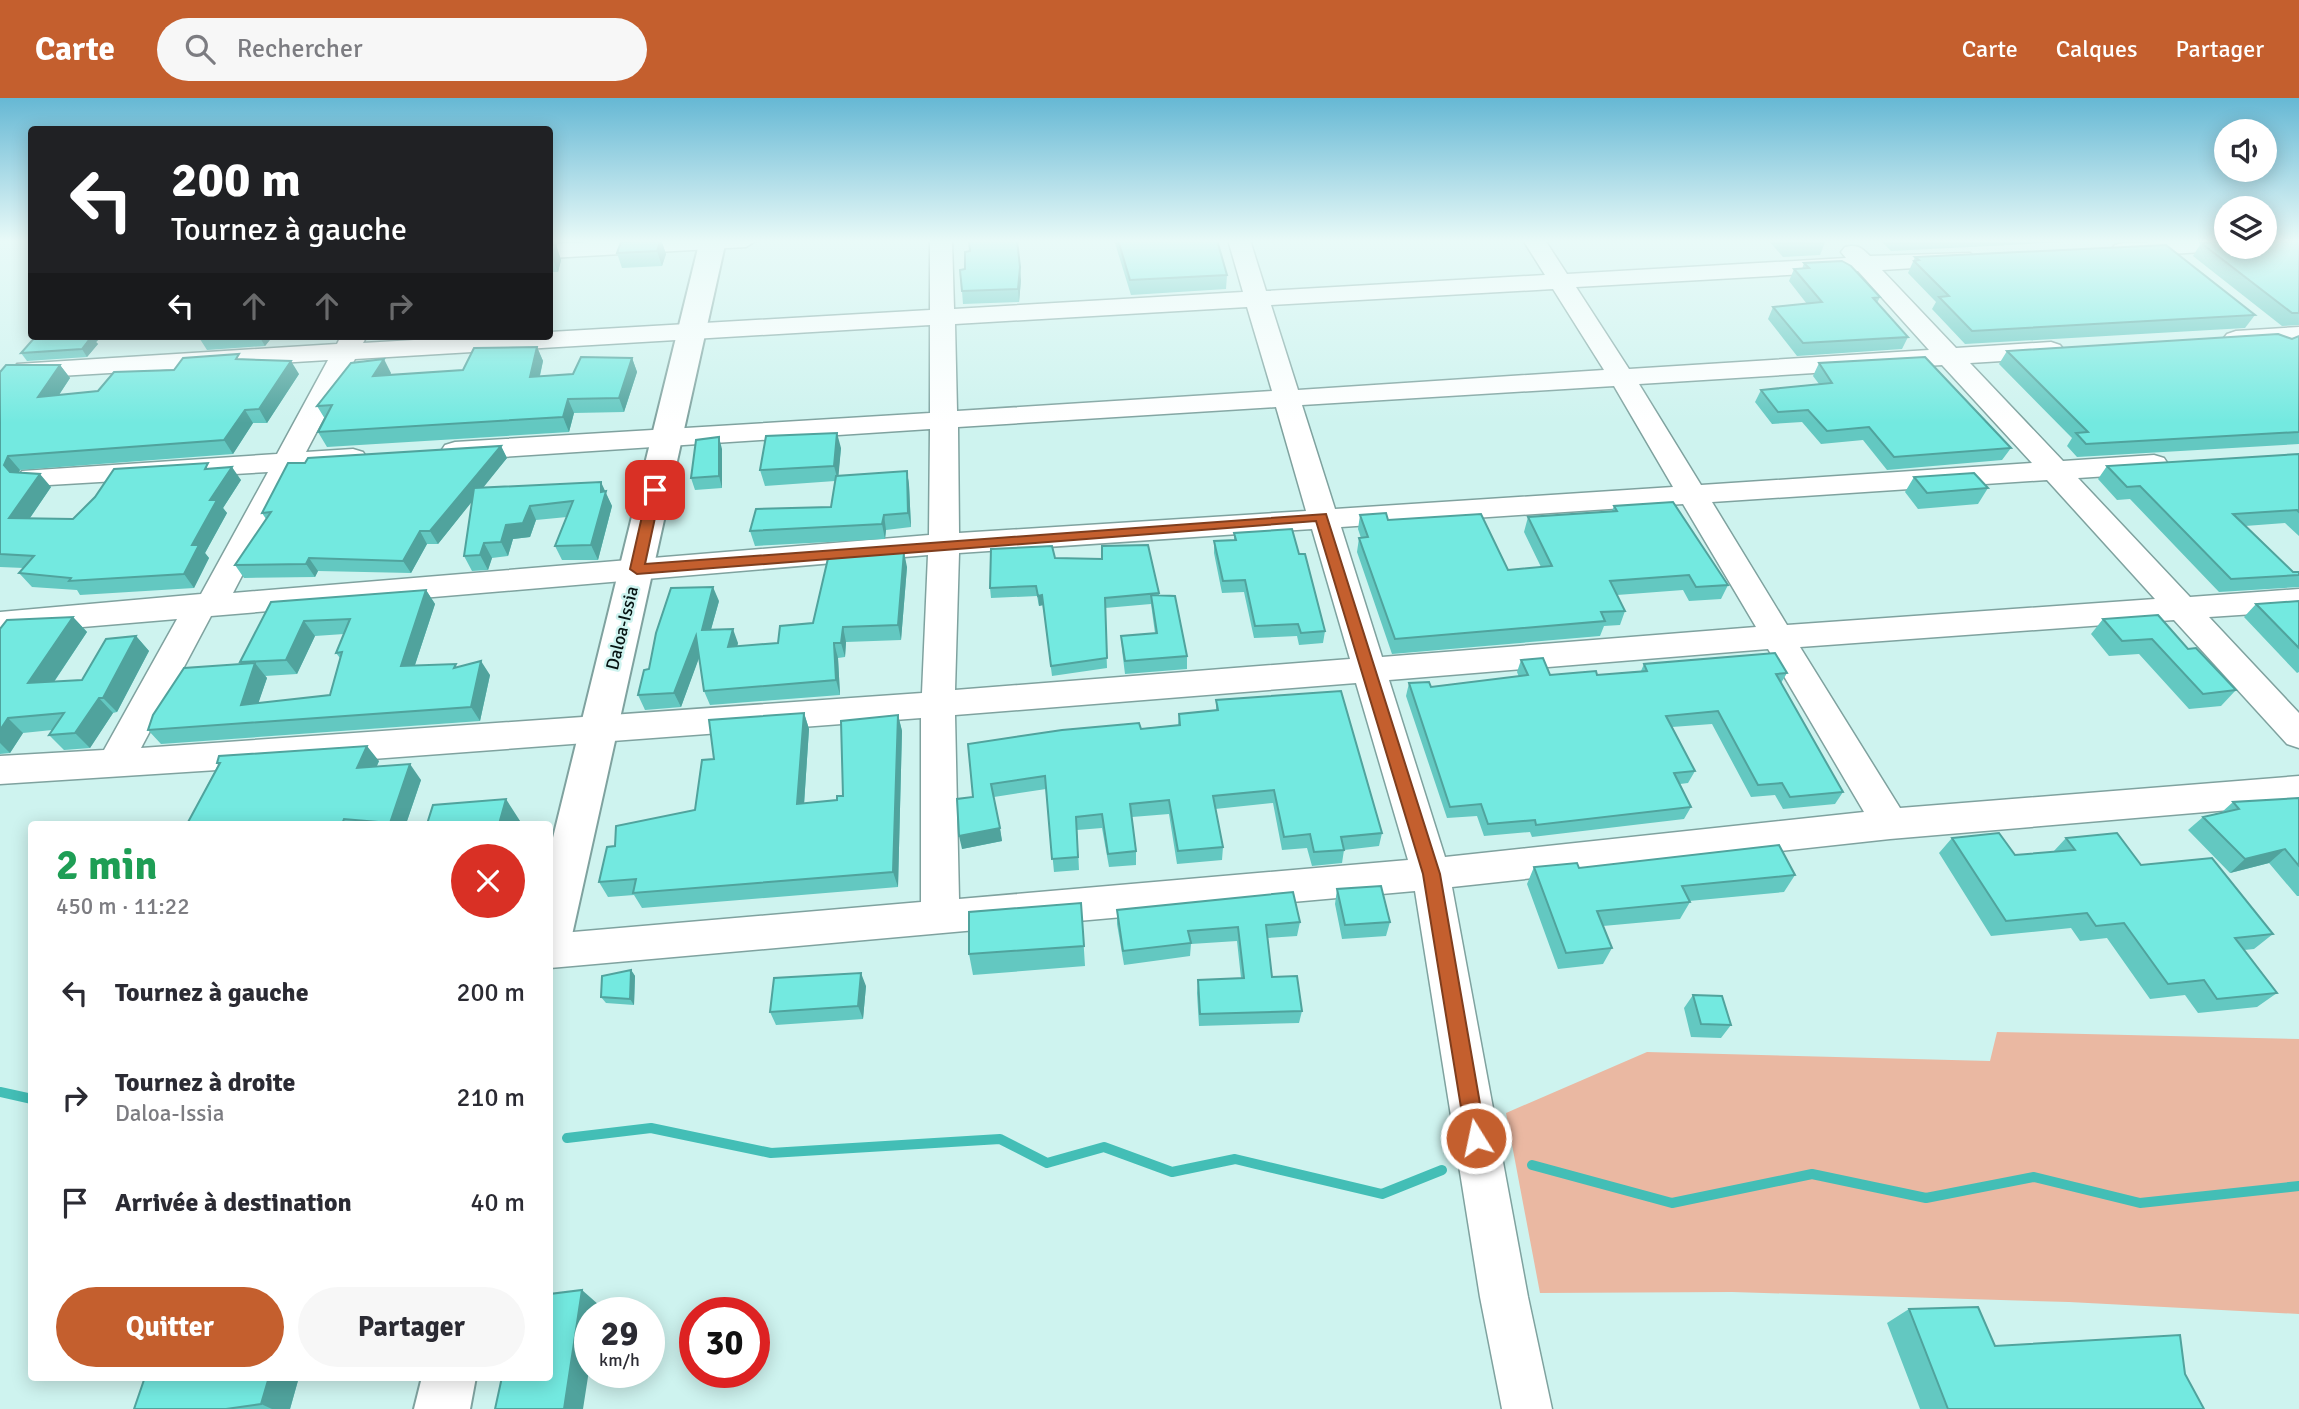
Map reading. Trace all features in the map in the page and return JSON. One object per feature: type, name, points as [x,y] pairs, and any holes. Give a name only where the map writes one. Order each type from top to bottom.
[{"type":"main road","name":"Daloa-Issia","points":[[553,922],[699,301]]},
{"type":"main road","points":[[442,1409],[448,1381]]},
{"type":"street","points":[[940,917],[938,704],[944,544],[943,301]]},
{"type":"street","points":[[553,336],[692,332],[1204,301]]},
{"type":"street","points":[[1257,301],[1431,874],[1504,1297],[1527,1409]]},
{"type":"street","points":[[1573,301],[1891,824]]},
{"type":"street","points":[[1900,301],[2299,735]]},
{"type":"street","points":[[2245,312],[2287,336],[2299,356]]},
{"type":"street","points":[[2208,341],[2287,336]]},
{"type":"street","points":[[26,370],[349,343],[443,340]]},
{"type":"street","points":[[116,761],[206,605],[349,343]]},
{"type":"street","points":[[435,453],[2073,349]]},
{"type":"street","points":[[32,477],[380,456]]},
{"type":"street","points":[[0,622],[944,544],[1322,517],[2178,463]]},
{"type":"street","points":[[0,769],[265,754],[1371,671],[1779,637],[2299,600]]},
{"type":"street","points":[[553,951],[1431,874],[1891,824],[2299,790]]},
{"type":"shaded area","points":[[1997,1032],[2299,1039],[2299,1314],[2069,1302],[1732,1292],[1540,1293],[1506,1113],[1647,1052],[1990,1061]]},
{"type":"building","points":[[1876,301],[1908,337],[1803,343],[1773,307],[1822,302]]},
{"type":"building","points":[[1943,301],[2237,301],[2255,315],[1972,331]]},
{"type":"building","points":[[2277,301],[2299,301],[2299,313],[2292,313]]},
{"type":"building","points":[[2278,334],[2292,339],[2299,336],[2299,432],[2086,444],[2076,433],[2088,432],[2007,351]]},
{"type":"building","points":[[32,340],[89,340],[82,349],[21,353]]},
{"type":"building","points":[[537,347],[530,377],[573,374],[581,357],[632,358],[619,398],[568,399],[563,417],[318,432],[332,405],[317,406],[351,363],[384,359],[373,376],[463,370],[474,348]]},
{"type":"building","points":[[239,354],[236,359],[291,361],[259,409],[245,410],[224,440],[8,456],[4,465],[10,472],[40,474],[9,518],[73,519],[95,497],[114,469],[208,463],[205,469],[232,467],[210,500],[217,500],[192,545],[199,545],[184,574],[69,581],[71,578],[19,573],[34,556],[0,554],[0,372],[6,365],[60,365],[38,397],[98,391],[114,372],[174,370],[183,358]]},
{"type":"building","points":[[1925,357],[2011,448],[1894,457],[1869,427],[1827,431],[1808,410],[1778,412],[1761,390],[1832,383],[1819,363]]},
{"type":"building","points":[[837,433],[834,466],[760,470],[766,436]]},
{"type":"building","points":[[719,437],[719,476],[691,478],[696,440]]},
{"type":"building","points":[[501,446],[430,531],[420,531],[403,561],[309,558],[306,564],[235,565],[271,512],[262,513],[288,463],[305,463],[308,458]]},
{"type":"building","points":[[2299,454],[2299,512],[2233,514],[2293,572],[2299,572],[2299,575],[2231,579],[2140,486],[2127,487],[2107,466]]},
{"type":"building","points":[[907,471],[908,513],[884,515],[882,524],[750,531],[756,509],[831,507],[836,476]]},
{"type":"building","points":[[1974,473],[1988,488],[1927,493],[1914,477]]},
{"type":"building","points":[[601,482],[601,492],[606,491],[591,545],[555,546],[573,501],[530,506],[523,523],[506,525],[501,542],[484,543],[480,555],[464,556],[474,488]]},
{"type":"building","points":[[1673,502],[1728,585],[1696,587],[1689,575],[1610,581],[1625,611],[1601,612],[1605,621],[1395,639],[1359,538],[1368,537],[1360,515],[1386,513],[1388,520],[1481,514],[1508,570],[1552,566],[1528,517],[1617,511],[1614,506]]},
{"type":"building","points":[[1292,529],[1299,554],[1305,554],[1325,631],[1301,633],[1298,624],[1255,626],[1245,580],[1223,581],[1214,541],[1236,540],[1234,533]]},
{"type":"building","points":[[1148,545],[1159,593],[1105,598],[1107,658],[1051,666],[1042,595],[1038,596],[1036,586],[990,588],[991,549],[1052,546],[1055,558],[1102,559],[1102,546]]},
{"type":"building","points":[[878,550],[877,553],[904,552],[898,625],[843,627],[841,643],[834,643],[836,680],[704,691],[696,636],[674,693],[638,695],[644,670],[649,669],[656,633],[671,588],[713,587],[702,630],[733,629],[728,647],[778,643],[780,626],[813,623],[829,554]]},
{"type":"building","points":[[426,590],[401,666],[456,664],[454,668],[481,661],[471,707],[148,730],[153,715],[184,668],[255,663],[241,705],[330,695],[342,652],[336,653],[350,619],[304,621],[286,660],[240,662],[271,602]]},
{"type":"building","points":[[1151,595],[1175,596],[1187,656],[1125,661],[1121,636],[1157,633]]},
{"type":"building","points":[[2299,601],[2299,648],[2256,604]]},
{"type":"building","points":[[2158,615],[2188,649],[2196,648],[2236,690],[2203,694],[2152,639],[2122,641],[2103,619]]},
{"type":"building","points":[[73,617],[28,683],[82,680],[106,639],[136,636],[103,698],[99,698],[75,733],[49,735],[64,713],[8,718],[0,730],[0,629],[7,620]]},
{"type":"building","points":[[1775,653],[1787,673],[1776,674],[1843,792],[1790,797],[1782,783],[1758,785],[1718,711],[1666,716],[1695,771],[1674,773],[1691,807],[1536,825],[1535,820],[1488,824],[1481,804],[1450,807],[1409,683],[1429,682],[1431,687],[1528,675],[1521,660],[1543,658],[1550,675],[1596,671],[1597,675],[1647,671],[1644,664]]},
{"type":"building","points":[[1341,691],[1382,833],[1341,837],[1344,850],[1314,852],[1310,834],[1284,837],[1274,790],[1213,796],[1223,847],[1178,851],[1169,800],[1130,804],[1136,851],[1108,854],[1102,814],[1076,817],[1078,857],[1052,859],[1045,776],[991,784],[1000,828],[959,836],[957,799],[973,797],[968,744],[1062,730],[1139,723],[1141,729],[1180,725],[1179,714],[1218,710],[1216,700]]},
{"type":"building","points":[[804,713],[797,804],[837,800],[837,796],[843,796],[841,721],[898,715],[893,872],[633,893],[636,879],[599,882],[607,847],[615,846],[616,826],[695,810],[702,760],[714,759],[709,720]]},
{"type":"building","points":[[367,746],[357,768],[410,764],[391,821],[189,821],[220,763],[217,763],[219,756]]},
{"type":"building","points":[[2299,798],[2299,866],[2285,849],[2245,859],[2203,817],[2239,809],[2233,802]]},
{"type":"building","points":[[506,799],[500,821],[428,821],[433,805]]},
{"type":"building","points":[[1999,833],[2015,855],[2075,850],[2066,838],[2117,833],[2141,865],[2212,858],[2273,934],[2235,938],[2277,993],[2217,999],[2204,980],[2168,984],[2124,923],[2096,926],[2087,913],[2006,921],[1952,838]]},
{"type":"building","points":[[1779,845],[1795,875],[1682,886],[1690,902],[1597,911],[1612,948],[1566,953],[1534,867],[1577,863],[1579,868]]},
{"type":"building","points":[[1381,886],[1390,922],[1345,925],[1337,889]]},
{"type":"building","points":[[1293,892],[1300,922],[1266,925],[1272,977],[1297,976],[1302,1011],[1200,1014],[1198,980],[1244,978],[1238,927],[1188,931],[1191,943],[1123,951],[1117,910]]},
{"type":"building","points":[[1081,903],[1084,946],[969,954],[969,912]]},
{"type":"building","points":[[631,970],[630,999],[601,997],[602,976]]},
{"type":"building","points":[[861,973],[858,1006],[770,1012],[774,978]]},
{"type":"building","points":[[1693,995],[1722,996],[1731,1025],[1701,1024]]},
{"type":"building","points":[[582,1290],[581,1297],[574,1297],[574,1343],[564,1409],[495,1409],[501,1381],[553,1381],[553,1294]]},
{"type":"building","points":[[1978,1307],[1995,1346],[2180,1335],[2185,1374],[2204,1409],[1948,1409],[1909,1309]]},
{"type":"building","points":[[144,1381],[268,1381],[261,1404],[226,1409],[134,1409]]},
{"type":"waterway","points":[[0,1092],[28,1098]]},
{"type":"waterway","points":[[567,1138],[651,1128],[771,1153],[1000,1139],[1047,1163],[1104,1147],[1172,1172],[1235,1159],[1382,1194],[1442,1170]]},
{"type":"waterway","points":[[1532,1165],[1672,1203],[1812,1174],[1926,1198],[2034,1177],[2140,1203],[2299,1186]]},
{"type":"route","points":[[655,490],[637,569],[1322,517],[1431,874],[1476,1138]]}]
